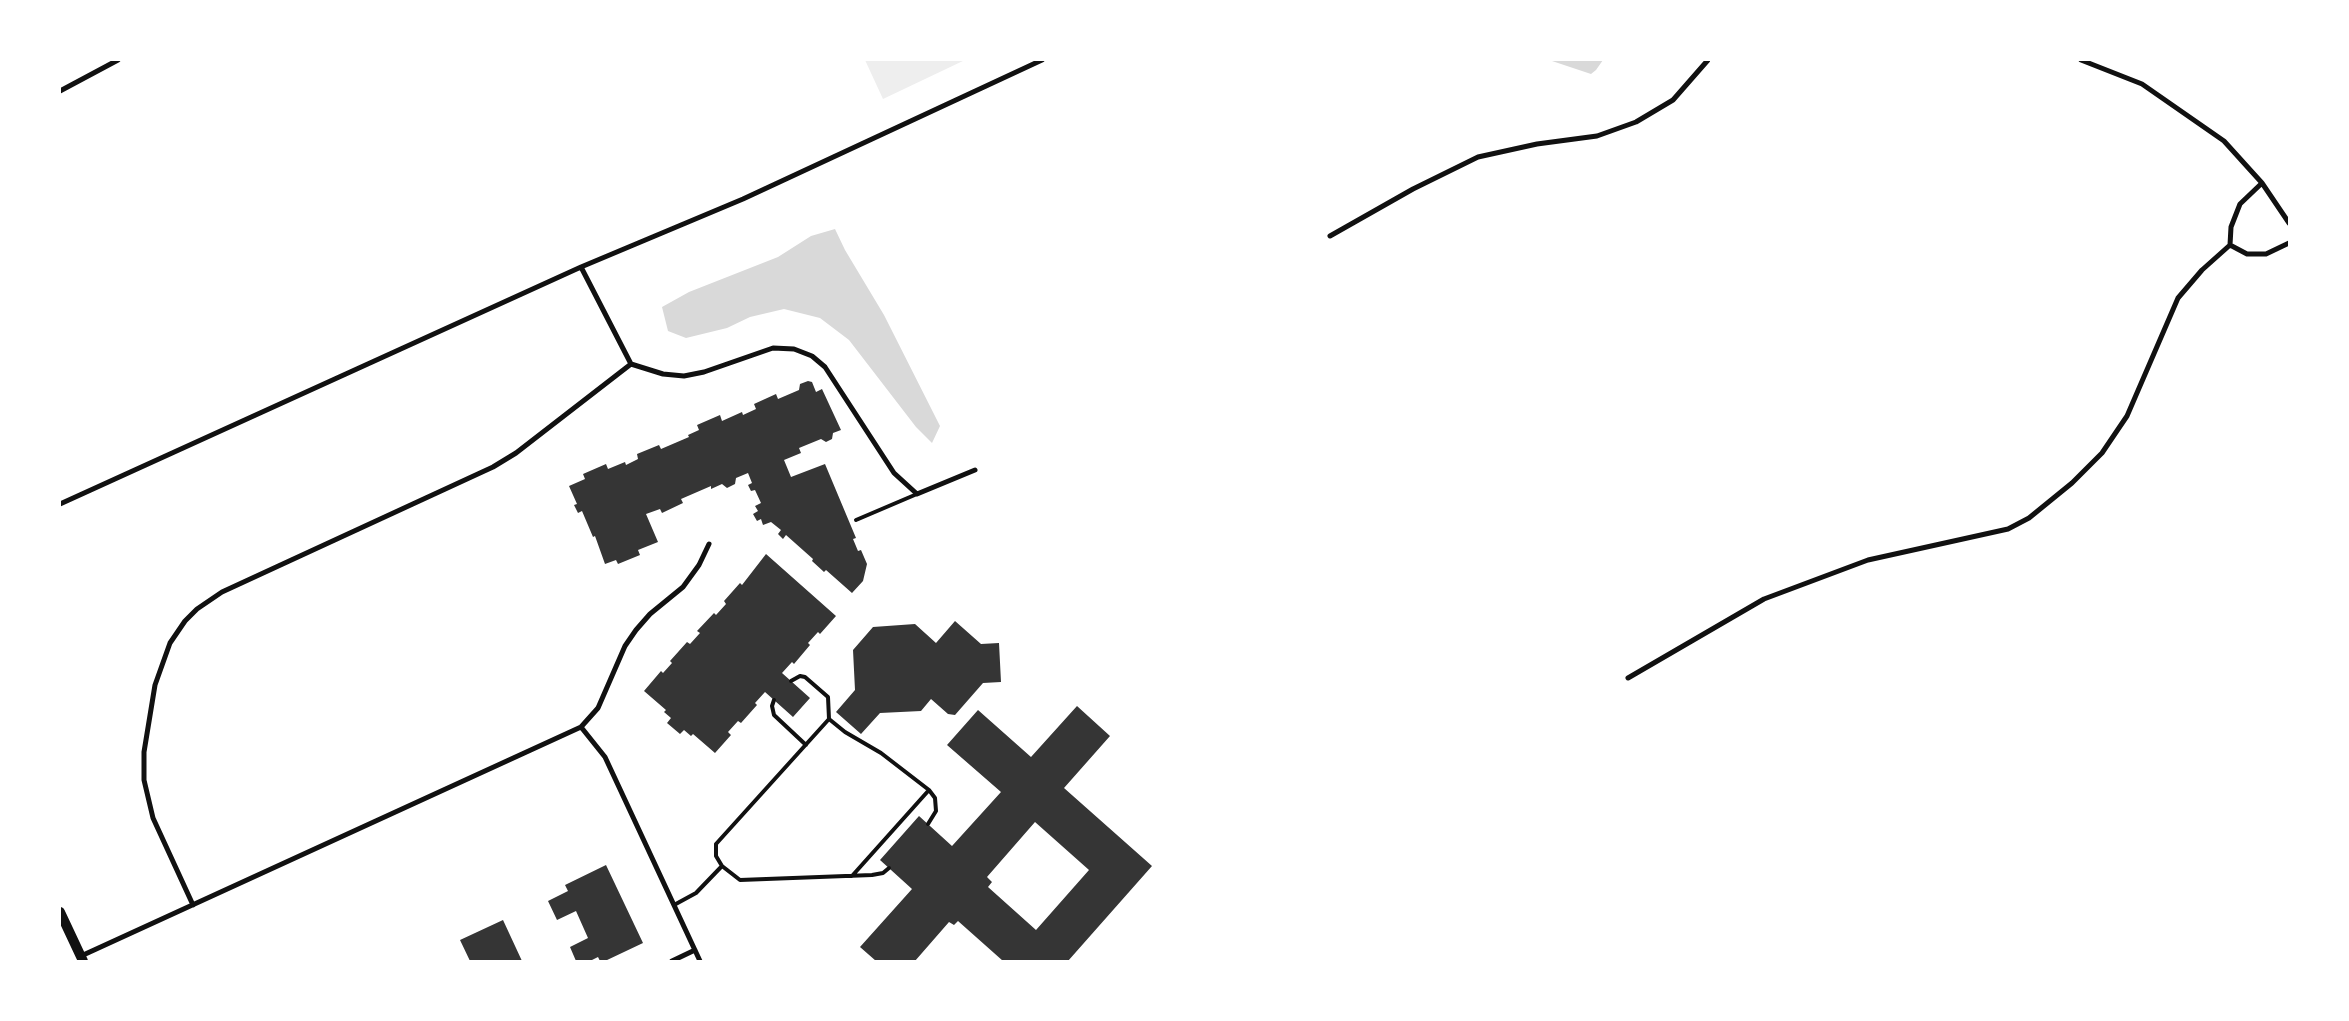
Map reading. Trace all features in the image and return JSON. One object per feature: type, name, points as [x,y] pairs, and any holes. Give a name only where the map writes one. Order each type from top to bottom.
[{"type":"main road","points":[[60,912],[82,959]]},
{"type":"street","points":[[60,91],[118,60]]},
{"type":"street","points":[[60,504],[581,267],[742,199],[1042,60]]},
{"type":"street","points":[[1330,236],[1413,189],[1478,157],[1537,144],[1597,136],[1636,122],[1673,100],[1708,60]]},
{"type":"street","points":[[2081,60],[2142,84],[2224,141],[2262,183],[2289,223]]},
{"type":"street","points":[[1628,678],[1764,599],[1868,560],[2008,529],[2029,518],[2072,483],[2102,454],[2127,416],[2178,298],[2202,270],[2230,245],[2231,227],[2240,204],[2262,183]]},
{"type":"street","points":[[2230,245],[2247,254],[2266,254],[2289,243]]},
{"type":"street","points":[[581,267],[631,364],[663,374],[684,376],[704,372],[773,348],[784,347],[804,352],[825,367],[894,473],[917,494],[976,470]]},
{"type":"street","points":[[193,905],[153,818],[145,789],[143,766],[159,670],[170,643],[185,621],[197,609],[222,592],[493,467],[516,454],[631,364]]},
{"type":"street","points":[[82,959],[193,905],[581,726],[598,708],[625,646],[636,630],[650,614],[683,587],[699,565],[709,544]]},
{"type":"street","points":[[581,726],[605,757],[700,961]]},
{"type":"street","points":[[672,961],[695,950]]},
{"type":"lane","points":[[856,520],[917,494]]},
{"type":"lane","points":[[791,681],[800,676],[805,677],[828,696],[829,719],[716,844],[716,856],[722,866],[740,880],[879,874],[889,868]]},
{"type":"lane","points":[[774,700],[772,706],[774,715],[806,744]]},
{"type":"lane","points":[[829,719],[844,732],[882,753],[929,790],[935,798],[936,811],[928,824]]},
{"type":"lane","points":[[852,876],[929,790]]},
{"type":"lane","points":[[674,905],[696,893],[722,866]]},
{"type":"shaded area","points":[[865,60],[965,60],[883,99]]},
{"type":"shaded area","points":[[1549,60],[1603,60],[1591,74]]},
{"type":"shaded area","points":[[835,229],[845,250],[884,315],[940,426],[932,443],[916,427],[849,340],[820,318],[784,309],[750,317],[727,328],[686,338],[668,331],[662,307],[689,292],[778,257],[811,236]]},
{"type":"building","points":[[808,381],[812,382],[816,392],[822,389],[841,430],[833,433],[832,439],[826,442],[821,439],[799,448],[801,453],[784,460],[791,477],[825,464],[856,538],[853,539],[858,551],[861,550],[867,564],[863,581],[852,593],[826,570],[824,572],[812,561],[813,559],[786,535],[783,539],[778,534],[781,530],[771,522],[763,525],[761,519],[757,521],[753,514],[758,511],[755,506],[761,503],[755,490],[751,491],[748,485],[752,483],[748,473],[736,478],[735,484],[727,488],[722,484],[711,489],[711,486],[681,499],[683,503],[662,513],[660,509],[646,514],[658,542],[638,550],[640,555],[618,564],[616,560],[605,564],[595,536],[593,537],[582,511],[578,513],[574,505],[577,504],[569,486],[585,479],[583,474],[606,464],[608,469],[625,462],[626,465],[638,459],[637,454],[659,445],[661,449],[689,437],[688,435],[699,430],[697,425],[720,415],[722,421],[742,412],[743,415],[756,409],[754,404],[776,394],[778,399],[799,390],[800,384]]},
{"type":"building","points":[[766,554],[836,616],[820,634],[818,632],[808,643],[810,645],[794,664],[792,662],[782,673],[810,698],[793,717],[765,692],[755,703],[757,705],[741,723],[738,721],[728,732],[731,735],[715,753],[693,734],[691,736],[684,730],[680,734],[667,723],[671,718],[664,712],[666,710],[644,691],[661,671],[663,673],[672,663],[670,661],[687,642],[690,644],[700,633],[697,631],[714,613],[716,615],[726,604],[724,601],[740,583],[742,585]]},
{"type":"building","points":[[955,621],[981,644],[999,643],[1001,682],[983,683],[955,715],[948,714],[931,699],[921,711],[880,713],[861,734],[836,712],[855,690],[853,650],[873,627],[915,624],[936,643]]},
{"type":"building","points":[[1077,706],[1110,736],[1064,788],[1152,866],[1068,961],[1003,961],[958,921],[954,925],[949,922],[915,961],[876,961],[860,947],[912,889],[880,860],[919,816],[952,846],[1001,792],[947,745],[978,710],[1031,757]],"holes":[[[1035,822],[1089,870],[1036,930],[988,887],[992,882],[987,877]]]},
{"type":"building","points":[[606,865],[643,943],[605,961],[600,961],[598,957],[590,961],[576,961],[570,947],[588,938],[576,911],[557,920],[548,901],[568,891],[565,885]]},
{"type":"building","points":[[503,920],[522,961],[470,961],[460,940]]}]
